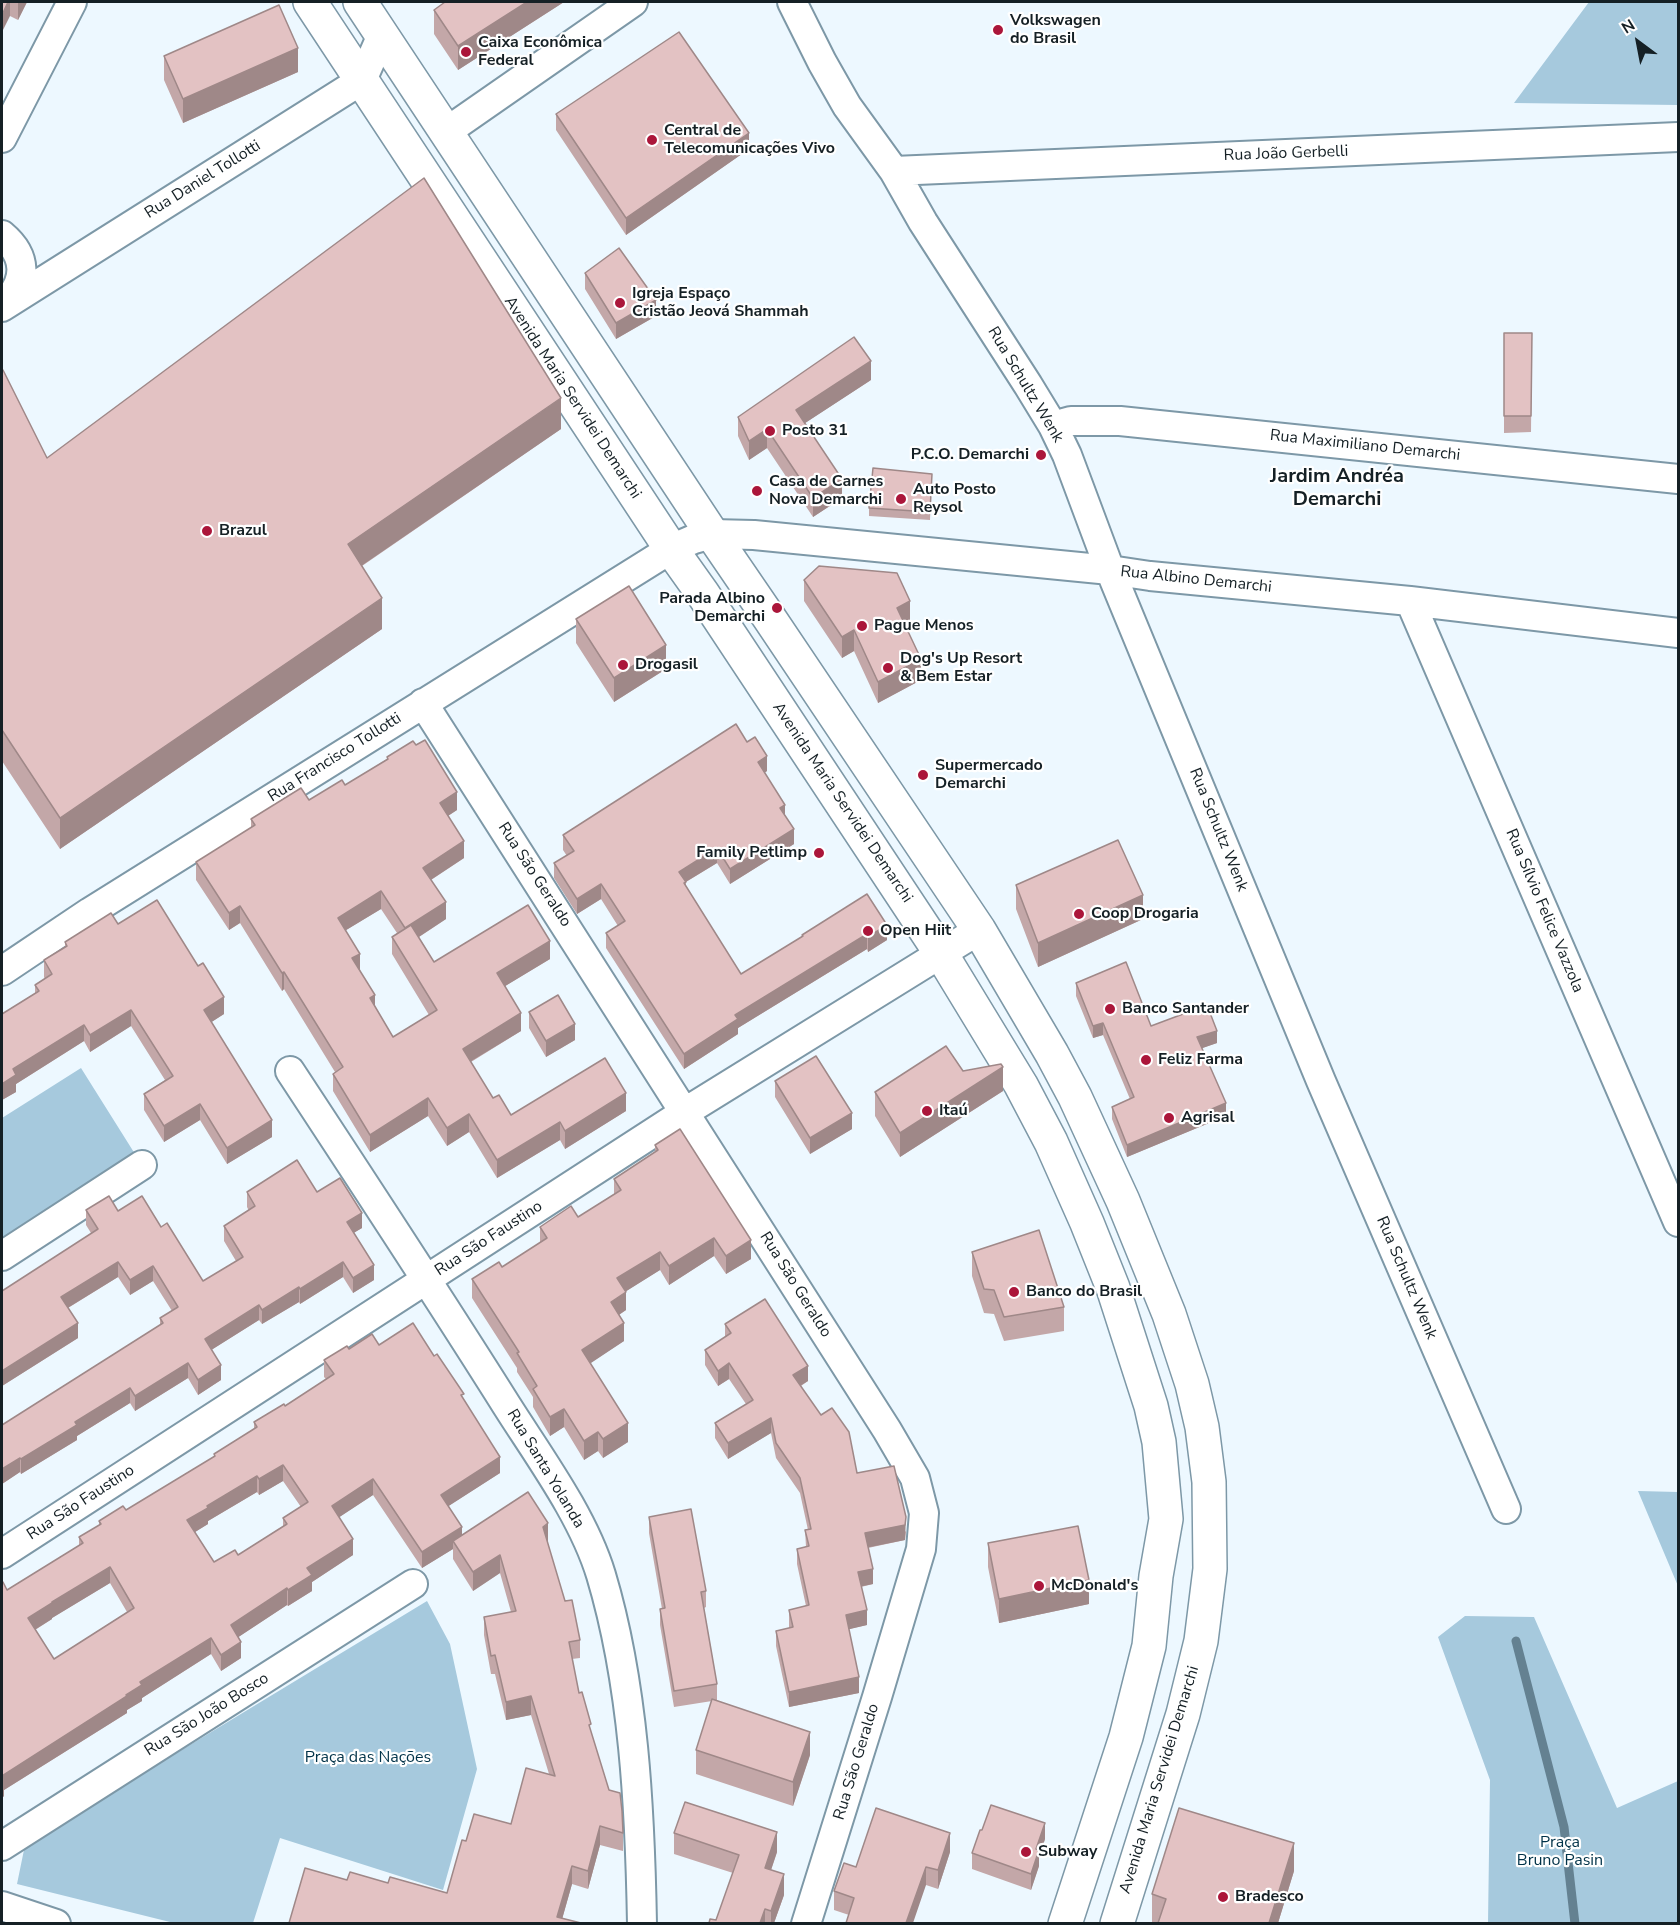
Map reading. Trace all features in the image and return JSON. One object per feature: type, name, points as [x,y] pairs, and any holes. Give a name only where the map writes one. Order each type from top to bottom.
[{"type":"main road","name":"Avenida Maria Servidei Demarchi","points":[[310,2],[940,952],[1021,1085],[1051,1142],[1113,1288],[1150,1406],[1162,1462],[1166,1518],[1156,1576],[1149,1646],[1126,1737],[1065,1923]]},
{"type":"main road","name":"Avenida Maria Servidei Demarchi","points":[[360,2],[712,534],[979,930],[1075,1097],[1102,1154],[1169,1314],[1202,1427],[1209,1482],[1210,1569],[1201,1641],[1183,1714],[1117,1923]]},
{"type":"street","points":[[2,138],[72,2]]},
{"type":"street","points":[[446,132],[633,2]]},
{"type":"street","name":"Rua Schultz Wenk","points":[[792,2],[847,106],[894,171],[922,222],[1053,426],[1081,490],[1110,570],[1317,1070],[1506,1509]]},
{"type":"street","points":[[362,80],[382,35]]},
{"type":"street","name":"Rua Daniel Tollotti","points":[[2,306],[362,80]]},
{"type":"street","name":"Rua João Gerbelli","points":[[894,171],[1678,137]]},
{"type":"street","points":[[2,235],[12,244],[19,256],[22,269],[20,283],[14,296],[2,306]]},
{"type":"street","name":"Rua Maximiliano Demarchi","points":[[1053,426],[1071,421],[1120,421],[1678,479]]},
{"type":"street","name":"Rua Albino Demarchi","points":[[671,549],[712,534],[754,535],[1410,601],[1678,633]]},
{"type":"street","name":"Rua Francisco Tollotti","points":[[2,971],[90,912],[671,549]]},
{"type":"street","name":"Rua Sílvio Felice Vazzola","points":[[1410,601],[1678,1221]]},
{"type":"street","name":"Rua São Geraldo","points":[[423,702],[887,1430],[915,1478],[924,1513],[921,1550],[806,1923]]},
{"type":"street","name":"Rua São Faustino","points":[[2,1554],[685,1112],[940,952],[979,930]]},
{"type":"street","name":"Rua Santa Yolanda","points":[[290,1071],[428,1279],[580,1522],[601,1574],[618,1644],[629,1715],[637,1804],[642,1923]]},
{"type":"street","points":[[2,1256],[142,1165]]},
{"type":"street","name":"Rua São João Bosco","points":[[2,1846],[413,1584]]},
{"type":"street","points":[[2,1906],[56,1923]]},
{"type":"green space","points":[[1589,2],[1678,2],[1678,105],[1514,103]]},
{"type":"green space","points":[[81,1068],[135,1154],[2,1238],[2,1118]]},
{"type":"green space","points":[[1638,1491],[1678,1492],[1678,1586]]},
{"type":"green space","name":"Praça das Nações","points":[[427,1601],[450,1644],[477,1769],[443,1890],[280,1838],[253,1923],[174,1923],[17,1884],[25,1845]]},
{"type":"green space","name":"Praça Bruno Pasin","points":[[1465,1616],[1534,1617],[1617,1808],[1678,1781],[1678,1923],[1488,1923],[1490,1780],[1438,1637]]},
{"type":"building","points":[[2,2],[8,2],[2,15]]},
{"type":"building","points":[[445,2],[527,2],[458,46],[434,10]]},
{"type":"building","points":[[279,5],[298,48],[183,99],[164,56]]},
{"type":"building","name":"Central de Telecomunicações Vivo","points":[[679,32],[749,133],[626,218],[556,114]]},
{"type":"building","name":"Brazul","points":[[424,178],[561,398],[348,544],[382,598],[60,818],[2,730],[2,371],[47,458]]},
{"type":"building","name":"Igreja Espaço Cristão Jeová Shammah","points":[[619,248],[656,300],[616,323],[585,273]]},
{"type":"building","points":[[1504,333],[1532,333],[1531,416],[1504,416]]},
{"type":"building","points":[[854,337],[871,361],[796,410],[842,479],[813,498],[767,429],[749,441],[738,417]]},
{"type":"building","name":"Auto Posto Reysol","points":[[873,468],[932,474],[930,512],[869,508]]},
{"type":"building","points":[[819,566],[897,573],[910,601],[897,608],[921,659],[878,682],[854,630],[842,637],[804,580]]},
{"type":"building","points":[[629,586],[666,645],[614,678],[576,619]]},
{"type":"building","points":[[736,724],[747,742],[755,737],[767,756],[758,762],[785,805],[780,808],[794,829],[730,869],[717,848],[679,872],[741,974],[867,894],[887,925],[868,937],[867,934],[735,1015],[738,1019],[684,1054],[606,933],[625,921],[601,884],[577,899],[554,863],[574,851],[563,835]]},
{"type":"building","points":[[425,740],[457,792],[440,803],[464,841],[423,868],[446,902],[405,928],[381,891],[338,918],[360,954],[352,958],[375,995],[370,998],[393,1037],[437,1010],[392,937],[411,925],[434,962],[528,905],[550,941],[497,973],[521,1013],[463,1049],[493,1098],[499,1095],[511,1115],[605,1058],[626,1093],[565,1131],[560,1122],[497,1160],[469,1114],[447,1128],[428,1098],[370,1135],[333,1074],[343,1067],[284,972],[282,973],[240,906],[229,913],[196,862],[255,825],[251,819],[301,788],[309,800],[342,780],[345,785],[413,741],[416,745]]},
{"type":"building","points":[[1118,840],[1143,895],[1038,943],[1016,885]]},
{"type":"building","points":[[157,900],[198,966],[203,963],[224,997],[204,1010],[272,1120],[227,1148],[200,1104],[164,1126],[144,1094],[173,1076],[131,1010],[90,1035],[84,1025],[13,1069],[16,1075],[2,1084],[2,1014],[39,991],[35,985],[52,974],[44,960],[67,946],[65,942],[111,913],[118,924]]},
{"type":"building","points":[[1126,962],[1151,1026],[1207,1005],[1217,1031],[1197,1037],[1226,1103],[1127,1145],[1112,1107],[1134,1097],[1103,1023],[1093,1026],[1076,983]]},
{"type":"building","points":[[558,995],[575,1024],[546,1041],[529,1012]]},
{"type":"building","points":[[946,1046],[963,1071],[1001,1064],[1003,1067],[900,1133],[875,1092]]},
{"type":"building","points":[[816,1056],[852,1113],[810,1138],[775,1081]]},
{"type":"building","points":[[680,1129],[751,1240],[726,1256],[714,1238],[669,1266],[660,1252],[617,1278],[626,1292],[611,1302],[624,1323],[582,1350],[628,1423],[603,1439],[598,1432],[584,1441],[564,1409],[550,1417],[533,1389],[537,1386],[517,1353],[519,1352],[472,1279],[499,1262],[502,1267],[547,1238],[540,1227],[571,1206],[578,1217],[621,1190],[614,1179],[658,1150],[655,1145]]},
{"type":"building","points":[[297,1160],[317,1192],[340,1178],[362,1213],[347,1222],[374,1265],[353,1278],[343,1262],[262,1310],[259,1305],[205,1339],[221,1365],[198,1380],[188,1363],[135,1396],[130,1388],[75,1422],[77,1425],[2,1469],[2,1425],[163,1323],[160,1318],[178,1307],[153,1266],[130,1280],[118,1262],[61,1297],[78,1323],[2,1371],[2,1291],[98,1229],[86,1210],[109,1196],[118,1211],[142,1196],[161,1227],[167,1223],[203,1281],[243,1257],[224,1226],[255,1206],[247,1192]]},
{"type":"building","points":[[1039,1230],[1064,1307],[1004,1317],[994,1290],[984,1289],[972,1252]]},
{"type":"building","points":[[765,1299],[808,1366],[793,1375],[821,1415],[832,1408],[849,1432],[857,1473],[894,1466],[906,1517],[905,1525],[865,1533],[873,1569],[858,1572],[867,1610],[846,1615],[859,1677],[789,1692],[776,1631],[793,1627],[789,1610],[809,1605],[797,1549],[809,1546],[805,1530],[811,1529],[800,1478],[776,1443],[771,1418],[728,1443],[715,1423],[753,1400],[729,1363],[718,1371],[705,1350],[731,1333],[725,1324]]},
{"type":"building","points":[[413,1323],[434,1356],[437,1354],[464,1394],[461,1395],[500,1457],[441,1495],[462,1527],[422,1552],[373,1479],[332,1506],[353,1539],[307,1568],[312,1575],[288,1590],[287,1588],[231,1625],[241,1642],[221,1655],[211,1638],[140,1682],[142,1685],[2,1776],[2,1583],[7,1590],[83,1543],[79,1537],[101,1524],[99,1521],[123,1506],[126,1510],[215,1456],[214,1454],[257,1427],[254,1422],[284,1404],[285,1406],[334,1374],[324,1360],[347,1346],[349,1349],[372,1334],[379,1345]],"holes":[[[283,1465],[308,1502],[283,1518],[287,1524],[238,1555],[235,1550],[214,1562],[187,1520],[257,1476],[259,1479]],[[110,1567],[134,1608],[54,1659],[28,1618]]]},
{"type":"building","points":[[528,1492],[548,1523],[543,1527],[565,1601],[572,1600],[580,1640],[569,1642],[579,1693],[582,1692],[591,1724],[589,1725],[609,1790],[620,1793],[623,1833],[600,1826],[588,1871],[572,1866],[557,1917],[581,1923],[289,1923],[305,1868],[347,1880],[350,1872],[388,1883],[390,1877],[447,1893],[462,1840],[466,1841],[474,1814],[511,1824],[526,1768],[555,1776],[531,1696],[506,1702],[495,1655],[491,1656],[484,1617],[516,1611],[500,1555],[473,1572],[453,1541]]},
{"type":"building","points":[[691,1509],[706,1591],[701,1592],[717,1684],[674,1691],[660,1609],[665,1608],[649,1517]]},
{"type":"building","points":[[1078,1526],[1089,1580],[999,1599],[988,1543]]},
{"type":"building","points":[[712,1699],[810,1732],[793,1782],[696,1750]]},
{"type":"building","points":[[685,1802],[777,1832],[765,1868],[784,1874],[771,1911],[765,1909],[760,1923],[709,1923],[710,1919],[716,1920],[739,1855],[674,1833]]},
{"type":"building","points":[[991,1805],[1045,1823],[1031,1874],[972,1853]]},
{"type":"building","points":[[876,1808],[950,1833],[938,1870],[926,1867],[906,1923],[846,1923],[854,1898],[834,1891],[844,1863],[856,1867]]},
{"type":"building","name":"Bradesco","points":[[1179,1808],[1294,1843],[1269,1923],[1158,1923],[1166,1899],[1152,1894]]},
{"type":"waterway","points":[[1516,1641],[1564,1827],[1575,1924]]},
{"type":"place","name":"Volkswagen do Brasil","points":[[998,30]]},
{"type":"place","name":"Caixa Econômica Federal","points":[[466,52]]},
{"type":"place","name":"Central de Telecomunicações Vivo","points":[[652,140]]},
{"type":"place","name":"Igreja Espaço Cristão Jeová Shammah","points":[[620,303]]},
{"type":"place","name":"Posto 31","points":[[770,431]]},
{"type":"place","name":"P.C.O. Demarchi","points":[[1041,455]]},
{"type":"place","name":"Casa de Carnes Nova Demarchi","points":[[757,491]]},
{"type":"place","name":"Auto Posto Reysol","points":[[901,499]]},
{"type":"place","name":"Brazul","points":[[207,531]]},
{"type":"place","name":"Parada Albino Demarchi","points":[[777,608]]},
{"type":"place","name":"Pague Menos","points":[[862,626]]},
{"type":"place","name":"Drogasil","points":[[623,665]]},
{"type":"place","name":"Dog's Up Resort & Bem Estar","points":[[888,668]]},
{"type":"place","name":"Supermercado Demarchi","points":[[923,775]]},
{"type":"place","name":"Family Petlimp","points":[[819,853]]},
{"type":"place","name":"Coop Drogaria","points":[[1079,914]]},
{"type":"place","name":"Open Hiit","points":[[868,931]]},
{"type":"place","name":"Banco Santander","points":[[1110,1009]]},
{"type":"place","name":"Feliz Farma","points":[[1146,1060]]},
{"type":"place","name":"Itaú","points":[[927,1111]]},
{"type":"place","name":"Agrisal","points":[[1169,1118]]},
{"type":"place","name":"Banco do Brasil","points":[[1014,1292]]},
{"type":"place","name":"McDonald's","points":[[1039,1586]]},
{"type":"place","name":"Subway","points":[[1026,1852]]},
{"type":"place","name":"Bradesco","points":[[1223,1897]]},
{"type":"district","name":"Jardim Andréa Demarchi","points":[[1337,488]]}]
